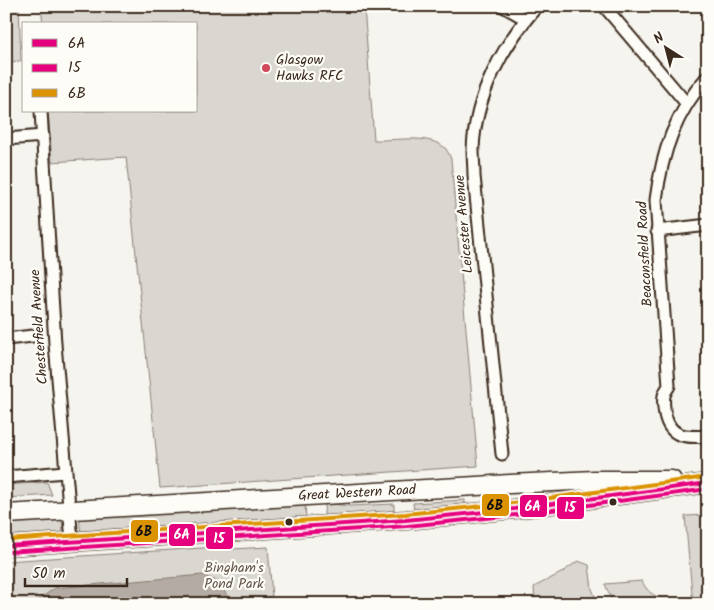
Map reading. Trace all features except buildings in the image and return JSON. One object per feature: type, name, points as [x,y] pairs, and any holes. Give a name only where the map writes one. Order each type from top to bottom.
[{"type":"main road","name":"Great Western Road","points":[[6,514],[585,480],[708,482]]},
{"type":"main road","name":"Great Western Road","points":[[6,546],[406,520],[514,510],[708,482]]},
{"type":"street","points":[[503,6],[526,19]]},
{"type":"street","name":"Leicester Avenue","points":[[502,454],[474,176],[473,148],[477,120],[484,93],[498,62],[512,39],[537,6]]},
{"type":"street","points":[[604,6],[687,104]]},
{"type":"street","name":"Beaconsfield Road","points":[[708,76],[687,104],[668,142],[659,172],[656,200],[669,386],[663,395],[667,422],[680,435],[691,437],[708,436]]},
{"type":"street","name":"Chesterfield Avenue","points":[[41,112],[55,344],[72,541]]},
{"type":"street","points":[[6,140],[43,136]]},
{"type":"street","points":[[657,231],[708,225]]},
{"type":"street","points":[[6,339],[33,336]]},
{"type":"street","points":[[6,477],[66,472]]},
{"type":"green space","points":[[19,6],[21,61],[6,62],[6,7]]},
{"type":"green space","points":[[41,6],[364,6],[374,140],[422,139],[431,141],[446,149],[451,159],[478,466],[160,488],[126,157],[52,162],[48,112],[198,112],[198,22],[43,22]]},
{"type":"green space","points":[[47,482],[52,495],[6,498],[6,485]]},
{"type":"green space","points":[[465,500],[465,508],[414,511],[413,503]]},
{"type":"green space","points":[[325,503],[349,506],[394,504],[394,512],[325,518]]},
{"type":"green space","points":[[305,505],[306,518],[81,533],[79,518],[81,517]]},
{"type":"green space","points":[[708,515],[708,604],[693,604],[685,516]]},
{"type":"green space","points":[[59,518],[62,520],[63,533],[60,535],[6,539],[6,522]]},
{"type":"green space","name":"Bingham's Pond Park","points":[[232,546],[232,549],[268,547],[272,596],[250,602],[249,604],[6,604],[6,561]]},
{"type":"green space","points":[[578,561],[589,565],[592,589],[598,604],[535,604],[534,587],[561,573]]},
{"type":"green space","points":[[642,581],[655,596],[664,599],[675,599],[673,604],[613,604],[605,584]]},
{"type":"shaded area","points":[[203,575],[218,582],[230,600],[229,604],[32,604],[55,588]]},
{"type":"transit line","name":"6B","points":[[6,540],[405,514],[513,503],[707,477]]},
{"type":"transit line","name":"6A","points":[[6,546],[406,520],[514,509],[708,483]]},
{"type":"transit line","name":"15","points":[[6,552],[407,526],[515,515],[708,489]]},
{"type":"place","name":"Glasgow Hawks RFC","points":[[266,68]]}]
